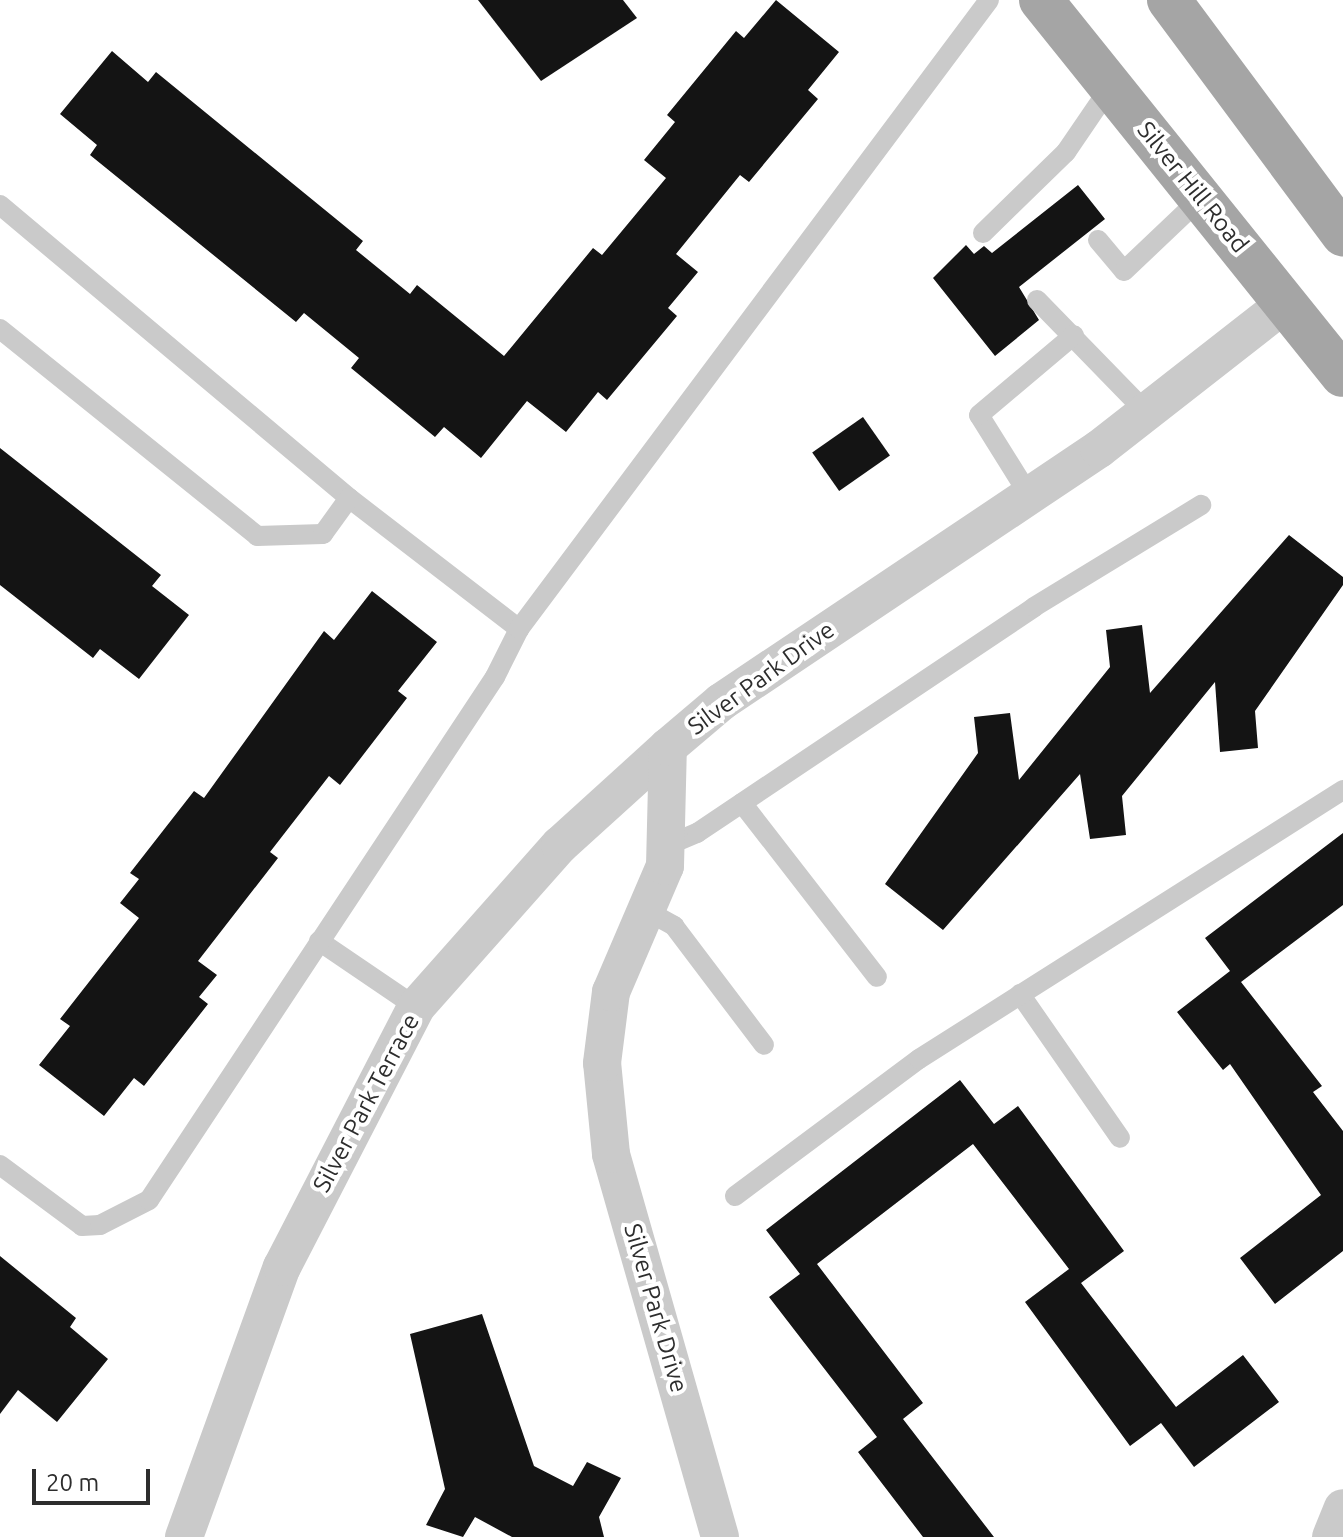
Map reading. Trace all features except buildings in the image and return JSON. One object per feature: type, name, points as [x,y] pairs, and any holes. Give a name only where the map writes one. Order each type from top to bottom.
[{"type":"main road","name":"Silver Hill Road","points":[[1041,0],[1343,375]]},
{"type":"main road","points":[[1184,10],[1343,234]]},
{"type":"street","name":"Silver Park Drive","points":[[720,1537],[611,1154],[602,1063],[611,992],[649,912],[666,846],[668,747],[721,702],[1029,495],[1146,412],[1286,303]]},
{"type":"street","name":"Silver Park Terrace","points":[[184,1537],[282,1267],[416,1007],[560,845],[668,747]]},
{"type":"street","points":[[1331,1537],[1343,1508]]},
{"type":"lane","points":[[0,1165],[82,1226],[100,1225],[149,1200],[495,677],[519,629],[989,0]]},
{"type":"lane","points":[[983,233],[1055,175],[1111,86]]},
{"type":"lane","points":[[1098,240],[1124,271],[1201,198]]},
{"type":"lane","points":[[0,205],[349,498],[519,629]]},
{"type":"lane","points":[[1037,300],[1146,412]]},
{"type":"lane","points":[[0,329],[257,536],[323,534],[349,498]]},
{"type":"lane","points":[[1029,495],[979,415],[1074,335]]},
{"type":"lane","points":[[666,846],[742,803],[1201,505]]},
{"type":"lane","points":[[735,1196],[919,1059],[1343,790]]},
{"type":"lane","points":[[742,803],[877,977]]},
{"type":"lane","points":[[649,912],[674,926],[764,1045]]},
{"type":"lane","points":[[319,941],[416,1007]]},
{"type":"lane","points":[[1020,994],[1120,1138]]}]
